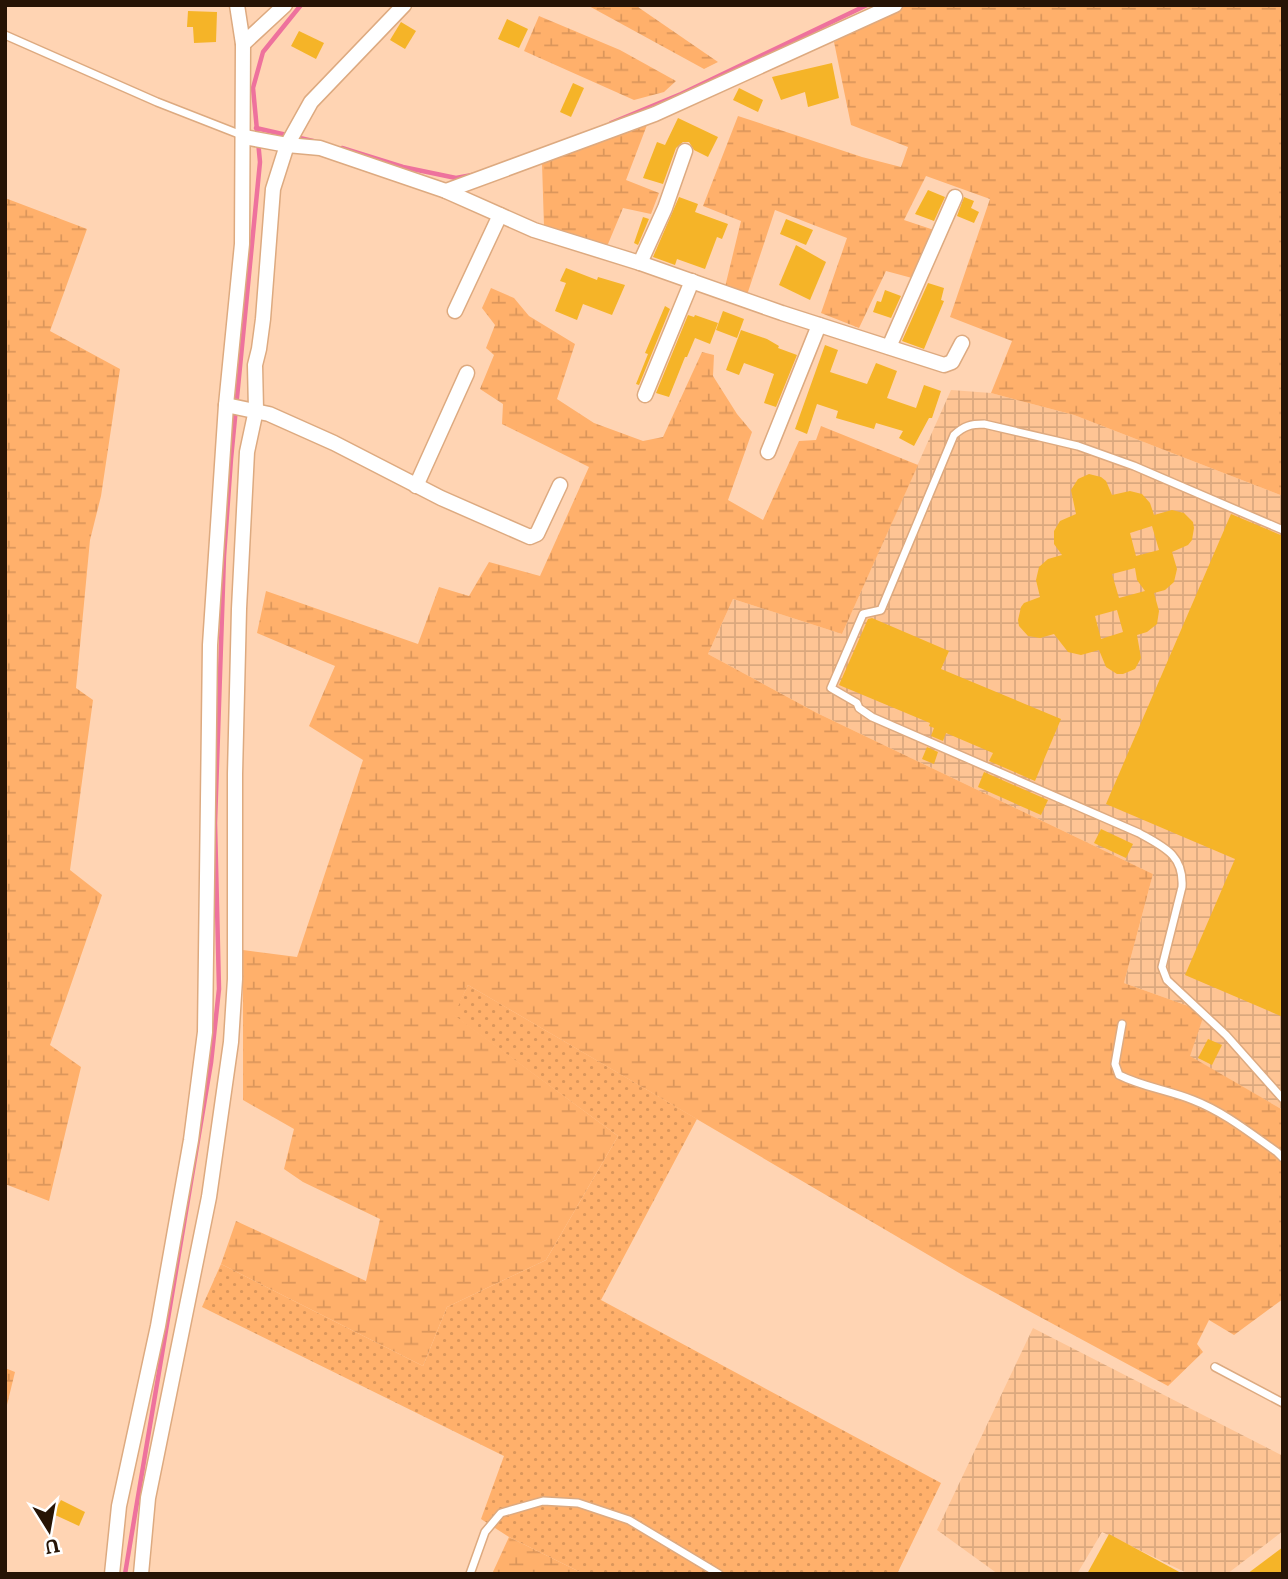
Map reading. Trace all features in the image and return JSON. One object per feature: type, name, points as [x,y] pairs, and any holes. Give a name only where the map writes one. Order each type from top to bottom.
[{"type":"street","points":[[112,1574],[119,1506],[160,1333],[207,1037],[210,645],[249,138],[243,44],[237,5]]},
{"type":"street","points":[[243,44],[285,5]]},
{"type":"street","points":[[141,1574],[148,1498],[209,1197],[235,979],[236,676],[243,497],[254,410],[255,365],[260,349],[275,177],[284,145],[318,94],[404,5]]},
{"type":"street","points":[[446,191],[655,114],[895,5]]},
{"type":"street","points":[[249,138],[320,148],[446,191],[534,230],[944,365],[952,362],[962,342]]},
{"type":"street","points":[[640,263],[685,151]]},
{"type":"street","points":[[889,347],[955,197]]},
{"type":"street","points":[[455,311],[500,215]]},
{"type":"street","points":[[645,395],[692,281]]},
{"type":"street","points":[[768,452],[819,325]]},
{"type":"street","points":[[416,486],[467,373]]},
{"type":"street","points":[[229,405],[270,414],[334,443],[416,486],[530,537],[537,534],[560,485]]},
{"type":"street","points":[[223,494],[243,497]]},
{"type":"street","points":[[207,1037],[228,1042]]},
{"type":"street","points":[[160,1333],[180,1338]]},
{"type":"lane","points":[[5,35],[156,102],[249,138]]},
{"type":"lane","points":[[1283,530],[1134,466],[1078,446],[984,424],[963,427],[954,435],[881,610],[863,614],[831,688],[857,703],[859,708],[872,717],[1139,833],[1167,849],[1178,861],[1183,875],[1162,967],[1164,974],[1167,980],[1226,1035],[1283,1098]]},
{"type":"lane","points":[[1122,1024],[1115,1064],[1119,1075],[1142,1086],[1189,1098],[1217,1110],[1283,1158]]},
{"type":"lane","points":[[1215,1367],[1283,1403]]},
{"type":"lane","points":[[470,1574],[485,1532],[501,1513],[543,1501],[578,1503],[629,1520],[719,1574]]},
{"type":"shaded area","points":[[951,390],[991,393],[1074,415],[1283,496],[1283,1110],[1189,1056],[1205,1012],[1124,983],[1153,874],[817,713],[708,654],[733,599],[842,634]]},
{"type":"shaded area","points":[[1033,1328],[1283,1456],[1283,1531],[1227,1574],[1189,1574],[1102,1532],[1077,1574],[998,1574],[937,1530]]},
{"type":"green space","points":[[587,5],[635,5],[718,62],[704,69]]},
{"type":"green space","points":[[904,5],[1283,5],[1283,496],[1074,415],[991,393],[1012,341],[950,317],[990,199],[926,176],[904,220],[934,230],[912,278],[886,271],[859,328],[821,313],[847,238],[775,210],[747,295],[725,287],[741,221],[703,206],[738,116],[862,157],[901,167],[908,147],[851,125],[834,42]]},
{"type":"green space","points":[[539,16],[620,50],[676,81],[664,92],[634,100],[524,51]]},
{"type":"green space","points":[[647,125],[626,180],[659,193],[651,214],[623,208],[608,244],[604,245],[544,227],[542,163]]},
{"type":"green space","points":[[5,198],[87,229],[50,331],[120,369],[101,496],[90,540],[76,688],[93,700],[70,870],[102,895],[50,1045],[81,1067],[49,1201],[5,1184]]},
{"type":"green space","points":[[491,288],[514,298],[529,316],[575,344],[557,399],[594,423],[643,441],[663,437],[702,352],[714,355],[713,376],[752,432],[728,500],[763,520],[799,441],[816,440],[821,426],[918,465],[842,634],[733,599],[708,654],[817,713],[1153,874],[1124,983],[1205,1012],[1190,1056],[1283,1110],[1283,1299],[1234,1335],[1209,1320],[1197,1344],[1203,1352],[1168,1386],[966,1277],[468,985],[454,1015],[618,1136],[546,1260],[447,1307],[423,1366],[221,1264],[236,1221],[366,1281],[380,1219],[303,1182],[284,1169],[294,1129],[243,1100],[243,950],[297,957],[363,760],[309,726],[335,666],[257,633],[266,591],[418,644],[439,587],[469,596],[489,562],[540,576],[589,467],[502,424],[503,404],[480,389],[494,355],[486,348],[495,325],[482,308]]},
{"type":"green space","points":[[468,985],[697,1119],[601,1300],[941,1483],[897,1574],[584,1574],[509,1537],[481,1519],[504,1456],[202,1307],[221,1264],[423,1366],[447,1307],[546,1260],[618,1136],[453,1015]]},
{"type":"green space","points":[[5,1368],[15,1372],[5,1413]]},
{"type":"green space","points":[[509,1537],[584,1574],[492,1574]]},
{"type":"building","points":[[188,11],[217,12],[216,42],[194,43],[193,27],[187,27]]},
{"type":"building","points":[[507,19],[528,29],[519,48],[498,39]]},
{"type":"building","points":[[401,22],[416,31],[405,49],[390,40]]},
{"type":"building","points":[[299,31],[324,43],[316,59],[291,46]]},
{"type":"building","points":[[832,63],[839,98],[808,107],[805,92],[781,100],[772,77]]},
{"type":"building","points":[[573,83],[584,88],[571,117],[560,112]]},
{"type":"building","points":[[739,88],[763,100],[758,112],[733,100]]},
{"type":"building","points":[[678,118],[718,137],[708,157],[694,150],[689,142],[683,142],[676,148],[663,184],[643,178],[657,142],[665,145]]},
{"type":"building","points":[[928,190],[945,197],[934,221],[915,214]]},
{"type":"building","points":[[679,197],[698,204],[695,212],[728,224],[722,239],[717,237],[705,269],[677,259],[675,265],[653,257]]},
{"type":"building","points":[[964,197],[974,201],[971,208],[979,212],[974,223],[957,216]]},
{"type":"building","points":[[643,217],[649,219],[638,245],[634,243]]},
{"type":"building","points":[[786,219],[813,230],[806,245],[780,234]]},
{"type":"building","points":[[796,245],[826,262],[810,300],[779,285]]},
{"type":"building","points":[[566,268],[597,280],[598,277],[625,285],[612,315],[583,304],[577,320],[555,311],[566,283],[560,281]]},
{"type":"building","points":[[928,283],[944,288],[941,300],[944,301],[924,349],[902,341]]},
{"type":"building","points":[[885,290],[901,296],[891,318],[873,312],[877,301],[881,302]]},
{"type":"building","points":[[665,306],[670,309],[639,385],[636,384],[648,354],[645,353]]},
{"type":"building","points":[[723,311],[744,319],[737,338],[716,330]]},
{"type":"building","points":[[688,315],[718,323],[710,344],[695,338],[669,397],[656,393]]},
{"type":"building","points":[[741,330],[767,339],[779,346],[778,348],[797,355],[776,407],[764,403],[774,374],[744,363],[739,375],[726,370]]},
{"type":"building","points":[[825,345],[838,350],[830,372],[867,384],[876,363],[897,371],[887,398],[916,408],[924,385],[941,391],[932,418],[929,418],[914,446],[899,438],[903,431],[876,423],[874,429],[836,418],[838,411],[817,404],[807,434],[795,429]]},
{"type":"building","points":[[1089,474],[1101,477],[1106,481],[1112,495],[1130,491],[1142,494],[1150,503],[1154,515],[1172,510],[1184,513],[1193,522],[1192,540],[1188,545],[1172,552],[1177,569],[1174,582],[1165,590],[1154,593],[1159,611],[1157,624],[1147,632],[1137,635],[1141,658],[1135,669],[1123,674],[1117,674],[1106,667],[1099,650],[1081,655],[1068,652],[1054,634],[1040,638],[1028,636],[1019,626],[1021,607],[1024,603],[1040,597],[1036,580],[1039,567],[1048,559],[1062,555],[1054,544],[1054,531],[1060,521],[1076,514],[1071,490],[1078,479]],"holes":[[[1152,526],[1159,550],[1136,556],[1130,533]],[[1135,568],[1137,580],[1145,591],[1119,598],[1112,574]],[[1117,610],[1123,632],[1101,639],[1095,616]]]},
{"type":"building","points":[[1231,514],[1283,536],[1283,1017],[1185,975],[1235,859],[1106,804]]},
{"type":"building","points":[[872,618],[949,651],[941,669],[1061,719],[1035,781],[989,761],[993,753],[946,733],[943,741],[931,736],[934,728],[929,726],[930,723],[839,685],[868,619]]},
{"type":"building","points":[[927,747],[938,752],[934,764],[922,759]]},
{"type":"building","points":[[984,772],[1048,800],[1041,815],[978,787]]},
{"type":"building","points":[[1101,829],[1133,844],[1126,858],[1094,843]]},
{"type":"building","points":[[1208,1039],[1222,1045],[1212,1065],[1198,1058]]},
{"type":"building","points":[[61,1500],[85,1512],[79,1526],[53,1514]]},
{"type":"building","points":[[1109,1534],[1183,1574],[1087,1574]]},
{"type":"building","points":[[1283,1547],[1283,1574],[1247,1574]]},
{"type":"waterway","points":[[125,1574],[211,1063],[219,989],[215,823],[224,556],[260,162],[253,88],[263,52],[301,5]]},
{"type":"waterway","points":[[611,123],[681,94],[867,5]]},
{"type":"waterway","points":[[256,128],[313,141]]},
{"type":"waterway","points":[[342,148],[403,167],[456,178],[472,175]]}]
